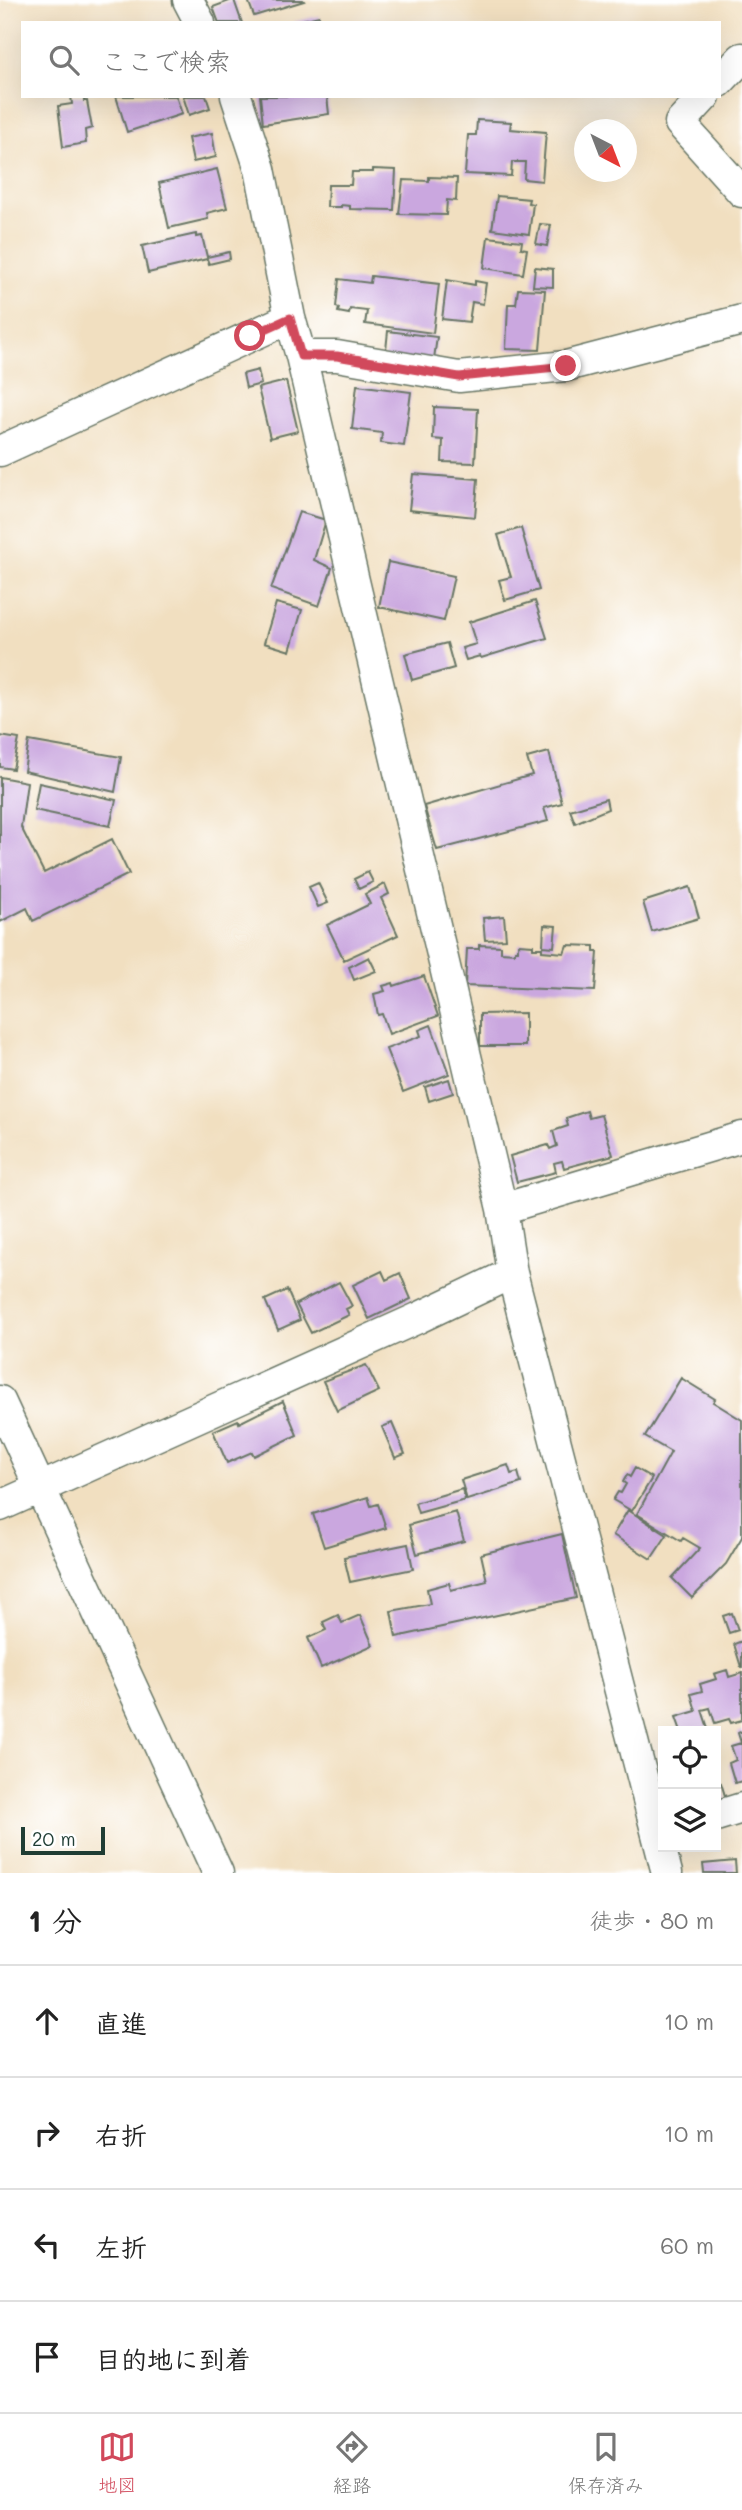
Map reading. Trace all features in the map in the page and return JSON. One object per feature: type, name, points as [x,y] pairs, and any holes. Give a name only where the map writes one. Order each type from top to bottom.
[{"type":"street","points":[[188,0],[199,21]]},
{"type":"street","points":[[721,80],[742,58]]},
{"type":"street","points":[[237,98],[260,169],[290,318],[502,1209],[512,1273],[658,1824]]},
{"type":"street","points":[[703,98],[680,123],[742,192]]},
{"type":"street","points":[[0,451],[290,318]]},
{"type":"street","points":[[301,356],[337,356],[459,377],[566,366],[742,320]]},
{"type":"street","points":[[502,1209],[742,1137]]},
{"type":"street","points":[[0,1506],[512,1273]]},
{"type":"street","points":[[0,1401],[218,1873]]},
{"type":"street","points":[[721,1814],[742,1808]]},
{"type":"street","points":[[663,1852],[667,1873]]},
{"type":"building","points":[[234,0],[241,21],[218,21],[213,7]]},
{"type":"building","points":[[248,0],[303,0],[304,1],[254,16]]},
{"type":"building","points":[[319,16],[320,21],[298,21]]},
{"type":"building","points":[[71,98],[84,98],[84,101],[87,101],[92,128],[85,130],[86,143],[63,147],[58,106],[72,104]]},
{"type":"building","points":[[117,98],[177,98],[182,114],[127,132]]},
{"type":"building","points":[[184,98],[207,98],[210,108],[189,115]]},
{"type":"building","points":[[260,98],[327,98],[329,114],[263,124]]},
{"type":"building","points":[[477,120],[511,122],[510,129],[546,132],[542,181],[524,179],[525,162],[512,162],[511,176],[465,174],[468,135],[476,135]]},
{"type":"building","points":[[212,133],[216,157],[193,162],[188,138]]},
{"type":"building","points":[[217,169],[227,208],[207,213],[208,219],[169,228],[159,183]]},
{"type":"building","points":[[373,169],[396,170],[394,210],[350,209],[350,206],[341,205],[327,207],[328,185],[351,185],[352,172],[373,172]]},
{"type":"building","points":[[429,177],[457,178],[456,201],[447,200],[446,215],[399,214],[403,180],[429,181]]},
{"type":"building","points":[[497,196],[529,199],[528,203],[533,204],[529,234],[492,229]]},
{"type":"building","points":[[540,224],[551,225],[547,246],[536,244]]},
{"type":"building","points":[[196,234],[196,237],[202,236],[207,257],[229,252],[230,259],[209,264],[207,259],[148,273],[142,246]]},
{"type":"building","points":[[488,237],[522,241],[521,248],[527,249],[523,274],[484,268]]},
{"type":"building","points":[[535,267],[553,269],[553,287],[533,286]]},
{"type":"building","points":[[371,276],[439,284],[433,333],[365,324],[367,311],[350,309],[349,314],[338,312],[339,308],[336,307],[339,279],[370,283]]},
{"type":"building","points":[[447,280],[475,285],[475,281],[486,283],[483,304],[472,302],[469,322],[442,319]]},
{"type":"building","points":[[518,289],[545,290],[540,350],[506,349],[508,304],[516,304]]},
{"type":"building","points":[[388,331],[437,337],[433,366],[385,360]]},
{"type":"building","points":[[258,370],[261,384],[246,388],[243,374]]},
{"type":"building","points":[[286,381],[298,431],[270,438],[258,388]]},
{"type":"building","points":[[357,385],[411,392],[404,446],[381,443],[382,433],[352,429]]},
{"type":"building","points":[[434,407],[478,409],[475,463],[442,462],[443,440],[433,439]]},
{"type":"building","points":[[413,474],[478,479],[475,517],[409,510]]},
{"type":"building","points":[[299,512],[326,520],[314,560],[332,568],[319,606],[271,589]]},
{"type":"building","points":[[521,528],[539,590],[505,600],[499,580],[511,577],[498,535]]},
{"type":"building","points":[[388,562],[454,576],[444,621],[379,607]]},
{"type":"building","points":[[535,601],[547,638],[466,660],[462,648],[476,644],[469,622]]},
{"type":"building","points":[[276,603],[302,610],[290,651],[264,643]]},
{"type":"building","points":[[447,643],[454,668],[412,680],[405,654]]},
{"type":"building","points":[[0,736],[19,739],[13,769],[0,767]]},
{"type":"building","points":[[29,741],[121,757],[115,792],[24,771]]},
{"type":"building","points":[[549,752],[562,803],[544,808],[548,821],[437,850],[424,806],[532,775],[527,758]]},
{"type":"building","points":[[0,777],[27,782],[21,827],[44,873],[112,839],[129,874],[33,921],[27,908],[0,922]]},
{"type":"building","points":[[39,783],[116,800],[110,826],[34,810]]},
{"type":"building","points":[[606,799],[608,809],[575,823],[570,810]]},
{"type":"building","points":[[368,872],[373,882],[359,889],[354,879]]},
{"type":"building","points":[[318,883],[328,903],[318,907],[309,887]]},
{"type":"building","points":[[385,884],[389,894],[381,898],[398,935],[344,960],[327,925],[370,904],[365,894]]},
{"type":"building","points":[[690,887],[699,918],[652,932],[643,902]]},
{"type":"building","points":[[504,916],[506,939],[485,940],[483,918]]},
{"type":"building","points":[[544,925],[556,926],[554,947],[543,946]]},
{"type":"building","points":[[518,944],[533,945],[533,948],[542,948],[542,951],[564,953],[567,945],[594,946],[594,952],[598,952],[595,991],[465,986],[467,949],[479,949],[479,945],[501,946],[501,952],[515,953]]},
{"type":"building","points":[[369,957],[376,971],[354,980],[349,967]]},
{"type":"building","points":[[424,976],[438,1016],[389,1034],[382,1014],[378,1015],[374,994],[385,991],[383,986],[393,983],[394,986]]},
{"type":"building","points":[[525,1013],[525,1046],[480,1046],[480,1014]]},
{"type":"building","points":[[431,1025],[449,1074],[403,1092],[386,1049],[421,1036],[419,1030]]},
{"type":"building","points":[[449,1079],[453,1093],[429,1101],[425,1087]]},
{"type":"building","points":[[587,1111],[589,1118],[601,1115],[613,1155],[564,1168],[562,1161],[554,1163],[556,1172],[517,1182],[510,1156],[548,1145],[550,1149],[557,1146],[553,1131],[568,1126],[566,1118]]},
{"type":"building","points":[[382,1271],[386,1280],[400,1273],[411,1299],[369,1319],[353,1285]]},
{"type":"building","points":[[339,1282],[352,1306],[346,1309],[349,1315],[311,1333],[296,1304]]},
{"type":"building","points":[[287,1290],[300,1320],[278,1330],[265,1300]]},
{"type":"building","points":[[366,1365],[379,1391],[337,1411],[323,1381]]},
{"type":"building","points":[[681,1378],[742,1420],[742,1537],[726,1564],[692,1598],[672,1578],[700,1548],[683,1538],[681,1541],[637,1514],[671,1452],[645,1437]]},
{"type":"building","points":[[283,1401],[297,1435],[254,1456],[252,1452],[227,1463],[213,1431],[238,1420],[239,1423]]},
{"type":"building","points":[[392,1423],[405,1454],[395,1458],[382,1427]]},
{"type":"building","points":[[508,1465],[511,1474],[518,1472],[521,1483],[467,1500],[461,1480]]},
{"type":"building","points":[[635,1468],[652,1478],[632,1511],[613,1500],[618,1492],[621,1493],[627,1475],[630,1477]]},
{"type":"building","points":[[462,1489],[465,1500],[418,1513],[415,1503]]},
{"type":"building","points":[[368,1497],[371,1506],[378,1504],[386,1528],[324,1547],[313,1514]]},
{"type":"building","points":[[628,1510],[667,1535],[651,1559],[613,1535]]},
{"type":"building","points":[[456,1512],[464,1541],[417,1554],[409,1525]]},
{"type":"building","points":[[562,1534],[576,1598],[396,1637],[391,1611],[430,1604],[427,1589],[449,1583],[451,1590],[487,1581],[481,1554]]},
{"type":"building","points":[[408,1544],[413,1569],[350,1582],[344,1557]]},
{"type":"building","points":[[732,1613],[738,1630],[729,1633],[723,1616]]},
{"type":"building","points":[[338,1615],[342,1623],[360,1615],[373,1645],[321,1668],[308,1638],[326,1630],[323,1622]]},
{"type":"building","points":[[742,1641],[742,1667],[741,1667],[734,1644]]},
{"type":"building","points":[[727,1670],[729,1677],[742,1673],[742,1720],[731,1723],[729,1719],[715,1723],[710,1708],[702,1710],[707,1726],[679,1726],[676,1717],[696,1711],[691,1694],[702,1691],[700,1684],[716,1679],[714,1674]]},
{"type":"building","points":[[742,1731],[742,1781],[735,1783],[729,1763],[736,1760],[731,1746],[741,1743],[738,1733]]},
{"type":"building","points":[[721,1783],[726,1799],[721,1804]]},
{"type":"building","points":[[735,1861],[736,1873],[704,1873],[703,1864]]},
{"type":"route","points":[[250,336],[290,318],[301,356],[337,356],[459,377],[566,366]]}]
